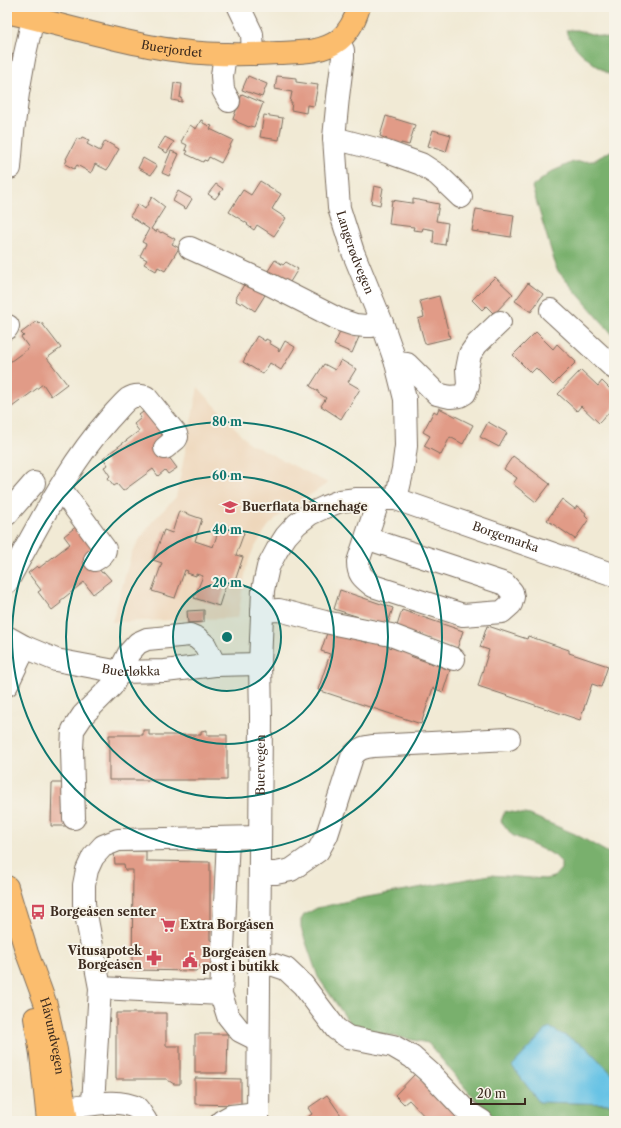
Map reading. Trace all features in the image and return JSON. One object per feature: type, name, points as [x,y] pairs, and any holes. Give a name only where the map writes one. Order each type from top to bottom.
[{"type":"main road","points":[[338,41],[347,33],[354,21],[359,7]]},
{"type":"main road","name":"Buerjordet","points":[[7,12],[181,52],[253,54],[301,52],[317,49],[338,41]]},
{"type":"main road","name":"Håvundvegen","points":[[7,887],[27,953],[41,1054],[57,1115]]},
{"type":"street","points":[[239,7],[252,34],[253,54]]},
{"type":"street","points":[[10,168],[12,132],[28,37],[33,18]]},
{"type":"street","name":"Langerødvegen","points":[[338,41],[343,50],[334,138],[339,208],[353,252],[382,323],[396,363],[405,399],[406,446],[403,469],[366,538],[358,562],[358,571],[363,578],[373,586],[463,615],[502,612],[511,604],[513,597],[512,592],[505,584],[366,538]]},
{"type":"street","points":[[225,54],[222,90],[229,101]]},
{"type":"street","points":[[334,138],[387,152],[421,164],[438,176],[461,197]]},
{"type":"street","points":[[190,248],[267,283],[340,320],[354,325],[366,326],[382,323]]},
{"type":"street","points":[[551,310],[614,368]]},
{"type":"street","points":[[396,363],[407,364],[437,394],[450,397],[460,396],[465,393],[468,385],[467,369],[470,354],[477,344],[500,322]]},
{"type":"street","points":[[7,582],[60,488],[85,448],[129,399],[140,395],[146,397],[176,434],[176,439],[165,448]]},
{"type":"street","points":[[7,514],[34,483]]},
{"type":"street","points":[[60,488],[105,549],[105,552],[95,560]]},
{"type":"street","name":"Buervegen","points":[[258,1117],[262,718],[260,664],[262,590],[268,567],[277,550],[297,524],[310,514],[340,501],[357,499],[388,499]]},
{"type":"street","name":"Borgemarka","points":[[388,499],[614,576]]},
{"type":"street","points":[[262,611],[280,610],[325,622],[391,636],[454,659]]},
{"type":"street","points":[[74,818],[72,749],[73,730],[83,715],[112,686],[129,653],[138,643],[147,639],[190,635],[197,638],[205,645],[215,665]]},
{"type":"street","points":[[7,685],[16,642]]},
{"type":"street","name":"Buerløkka","points":[[16,642],[56,660],[120,672],[165,671],[215,665],[260,664]]},
{"type":"street","points":[[260,873],[276,873],[291,870],[318,851],[327,835],[352,757],[356,752],[365,746],[509,739]]},
{"type":"street","points":[[93,1104],[100,988],[84,904],[84,885],[87,870],[93,857],[104,846],[118,840],[260,837]]},
{"type":"street","points":[[228,838],[221,994],[228,1016],[240,1031],[258,1040]]},
{"type":"street","points":[[259,964],[274,965],[286,969],[303,985],[336,1029],[348,1037],[393,1046],[412,1057],[430,1073],[466,1111],[482,1121]]},
{"type":"street","points":[[100,988],[221,994]]},
{"type":"street","points":[[57,1115],[93,1104],[113,1103],[124,1104],[138,1109],[146,1121]]},
{"type":"street","points":[[222,1121],[231,1116],[258,1117]]},
{"type":"shaded area","name":"Buerflata barnehage","points":[[198,387],[249,443],[328,483],[279,516],[269,525],[261,537],[252,552],[246,568],[238,618],[112,622],[132,552],[152,522],[176,497]]},
{"type":"green space","points":[[566,30],[577,30],[614,40],[614,78],[580,52],[574,45]]},
{"type":"green space","points":[[614,149],[614,336],[557,270],[532,187],[551,172],[573,162],[593,161]]},
{"type":"green space","points":[[505,811],[530,815],[575,834],[614,856],[614,1076],[586,1047],[539,1102],[614,1104],[614,1121],[492,1120],[428,1043],[353,1028],[318,977],[301,928],[301,920],[304,915],[317,908],[362,898],[490,875],[545,879],[554,877],[561,869],[561,862],[554,855],[512,835],[501,821]]},
{"type":"water","points":[[549,1027],[586,1047],[614,1076],[614,1104],[539,1102],[512,1066]]},
{"type":"building","points":[[7,53],[13,55],[8,78],[7,78]]},
{"type":"building","points":[[248,76],[267,84],[262,97],[242,90]]},
{"type":"building","points":[[277,76],[296,78],[296,82],[318,85],[314,106],[307,105],[306,113],[291,110],[292,102],[290,102],[292,92],[275,89]]},
{"type":"building","points":[[174,83],[182,84],[180,98],[182,99],[182,102],[172,100]]},
{"type":"building","points":[[242,94],[263,103],[254,127],[249,127],[233,119]]},
{"type":"building","points":[[264,115],[283,118],[279,140],[260,137]]},
{"type":"building","points":[[386,116],[415,125],[409,145],[401,143],[400,149],[385,145],[387,139],[380,136]]},
{"type":"building","points":[[201,120],[203,123],[212,126],[210,129],[233,140],[221,163],[209,157],[207,161],[204,160],[203,162],[186,154],[188,151],[185,150],[187,145],[181,142],[190,125],[196,129]]},
{"type":"building","points":[[433,130],[451,135],[446,152],[428,146]]},
{"type":"building","points":[[82,137],[89,140],[87,144],[100,151],[105,141],[119,149],[107,170],[95,164],[91,173],[77,165],[74,169],[65,164],[77,138],[80,140]]},
{"type":"building","points":[[165,137],[174,142],[167,153],[158,148]]},
{"type":"building","points":[[171,151],[179,154],[169,176],[162,173]]},
{"type":"building","points":[[143,158],[157,166],[151,175],[138,168]]},
{"type":"building","points":[[260,181],[281,194],[272,209],[286,218],[274,236],[257,225],[254,230],[247,225],[248,224],[229,212],[243,190],[251,195]]},
{"type":"building","points":[[216,184],[223,189],[215,199],[208,194]]},
{"type":"building","points":[[374,186],[383,188],[380,205],[371,203]]},
{"type":"building","points":[[178,191],[192,199],[186,209],[173,201]]},
{"type":"building","points":[[152,197],[165,207],[151,229],[156,232],[157,230],[161,233],[162,232],[175,239],[172,244],[179,248],[165,271],[158,267],[156,271],[144,264],[147,260],[140,256],[146,244],[142,242],[149,229],[130,216],[138,204],[145,209]]},
{"type":"building","points":[[413,199],[439,204],[436,221],[448,223],[445,245],[433,243],[434,230],[423,228],[422,231],[413,230],[414,227],[389,224],[392,200],[413,203]]},
{"type":"building","points":[[476,209],[514,215],[511,237],[472,231]]},
{"type":"building","points":[[275,260],[283,265],[286,262],[298,269],[287,287],[266,274]]},
{"type":"building","points":[[495,277],[513,294],[494,314],[486,306],[482,310],[472,300]]},
{"type":"building","points":[[245,283],[265,295],[255,311],[242,302],[241,304],[236,301],[236,298]]},
{"type":"building","points":[[528,283],[543,294],[531,312],[515,301]]},
{"type":"building","points":[[439,296],[450,338],[425,344],[418,319],[424,317],[420,301]]},
{"type":"building","points":[[37,321],[39,324],[41,322],[61,348],[47,358],[67,384],[51,396],[43,384],[12,407],[7,400],[7,364],[29,348],[21,337],[24,336],[21,333]]},
{"type":"building","points":[[342,328],[359,337],[352,353],[334,345]]},
{"type":"building","points":[[536,332],[553,349],[557,344],[576,362],[553,385],[536,368],[531,373],[513,355]]},
{"type":"building","points":[[257,336],[265,341],[266,339],[270,341],[269,343],[279,349],[279,352],[285,341],[295,347],[281,370],[270,363],[263,374],[243,362]]},
{"type":"building","points":[[341,360],[356,369],[348,382],[360,389],[341,419],[321,406],[326,398],[310,386],[324,364],[335,370]]},
{"type":"building","points":[[581,370],[598,386],[602,381],[614,393],[614,407],[599,423],[581,406],[577,411],[558,394]]},
{"type":"building","points":[[150,407],[169,432],[157,441],[177,468],[168,474],[165,470],[158,476],[153,469],[123,491],[117,484],[114,486],[108,478],[110,476],[104,467],[108,465],[103,458],[139,431],[134,424],[141,418],[139,415]]},
{"type":"building","points":[[439,408],[473,425],[463,444],[450,437],[441,455],[424,446],[430,436],[423,432],[434,411],[437,413]]},
{"type":"building","points":[[488,422],[507,433],[499,447],[480,437]]},
{"type":"building","points":[[513,456],[550,484],[536,502],[513,484],[517,478],[504,469]]},
{"type":"building","points":[[562,499],[575,509],[577,506],[586,513],[585,515],[589,519],[575,539],[547,520]]},
{"type":"building","points":[[179,511],[202,519],[195,541],[213,547],[217,535],[215,534],[219,524],[244,533],[236,555],[243,557],[233,587],[226,584],[219,606],[194,598],[203,576],[196,574],[196,576],[187,573],[188,571],[185,570],[175,598],[152,591],[162,563],[153,560],[164,530],[172,533]]},
{"type":"building","points":[[82,522],[99,548],[89,555],[102,573],[104,572],[111,580],[93,594],[84,582],[60,601],[61,603],[52,610],[38,592],[41,590],[28,573],[37,566],[39,568],[70,544],[64,536]]},
{"type":"building","points":[[340,590],[393,608],[387,626],[334,609]]},
{"type":"building","points":[[204,610],[204,622],[188,623],[187,611]]},
{"type":"building","points":[[402,610],[463,631],[457,649],[396,629]]},
{"type":"building","points":[[487,626],[527,639],[528,636],[569,650],[569,653],[608,666],[601,687],[592,684],[580,720],[478,686],[489,650],[480,647]]},
{"type":"building","points":[[328,630],[368,643],[369,640],[411,654],[410,656],[450,670],[443,692],[433,688],[421,724],[318,690],[330,654],[321,651]]},
{"type":"building","points":[[143,730],[149,730],[149,735],[201,735],[201,731],[207,730],[207,735],[227,735],[227,780],[109,780],[109,735],[143,735]]},
{"type":"building","points":[[52,783],[69,783],[68,826],[51,826]]},
{"type":"building","points":[[121,851],[146,851],[146,861],[210,862],[210,940],[216,940],[215,966],[197,966],[197,971],[132,970],[133,870],[125,870],[124,864],[115,864],[114,853]]},
{"type":"building","points":[[116,1013],[166,1013],[166,1046],[180,1046],[180,1084],[174,1084],[166,1079],[116,1079]]},
{"type":"building","points":[[195,1034],[228,1034],[227,1073],[195,1073]]},
{"type":"building","points":[[415,1074],[463,1119],[461,1121],[429,1121],[409,1100],[404,1104],[395,1095]]},
{"type":"building","points":[[195,1078],[241,1079],[241,1105],[195,1104]]},
{"type":"building","points":[[327,1095],[345,1121],[302,1121],[312,1114],[308,1108]]},
{"type":"place","name":"Buerflata barnehage","points":[[230,507]]},
{"type":"place","name":"Borgeåsen senter","points":[[38,912]]},
{"type":"place","name":"Extra Borgåsen","points":[[168,925]]},
{"type":"place","name":"Vitusapotek Borgeåsen","points":[[154,958]]},
{"type":"place","name":"Borgeåsen post i butikk","points":[[190,960]]}]
